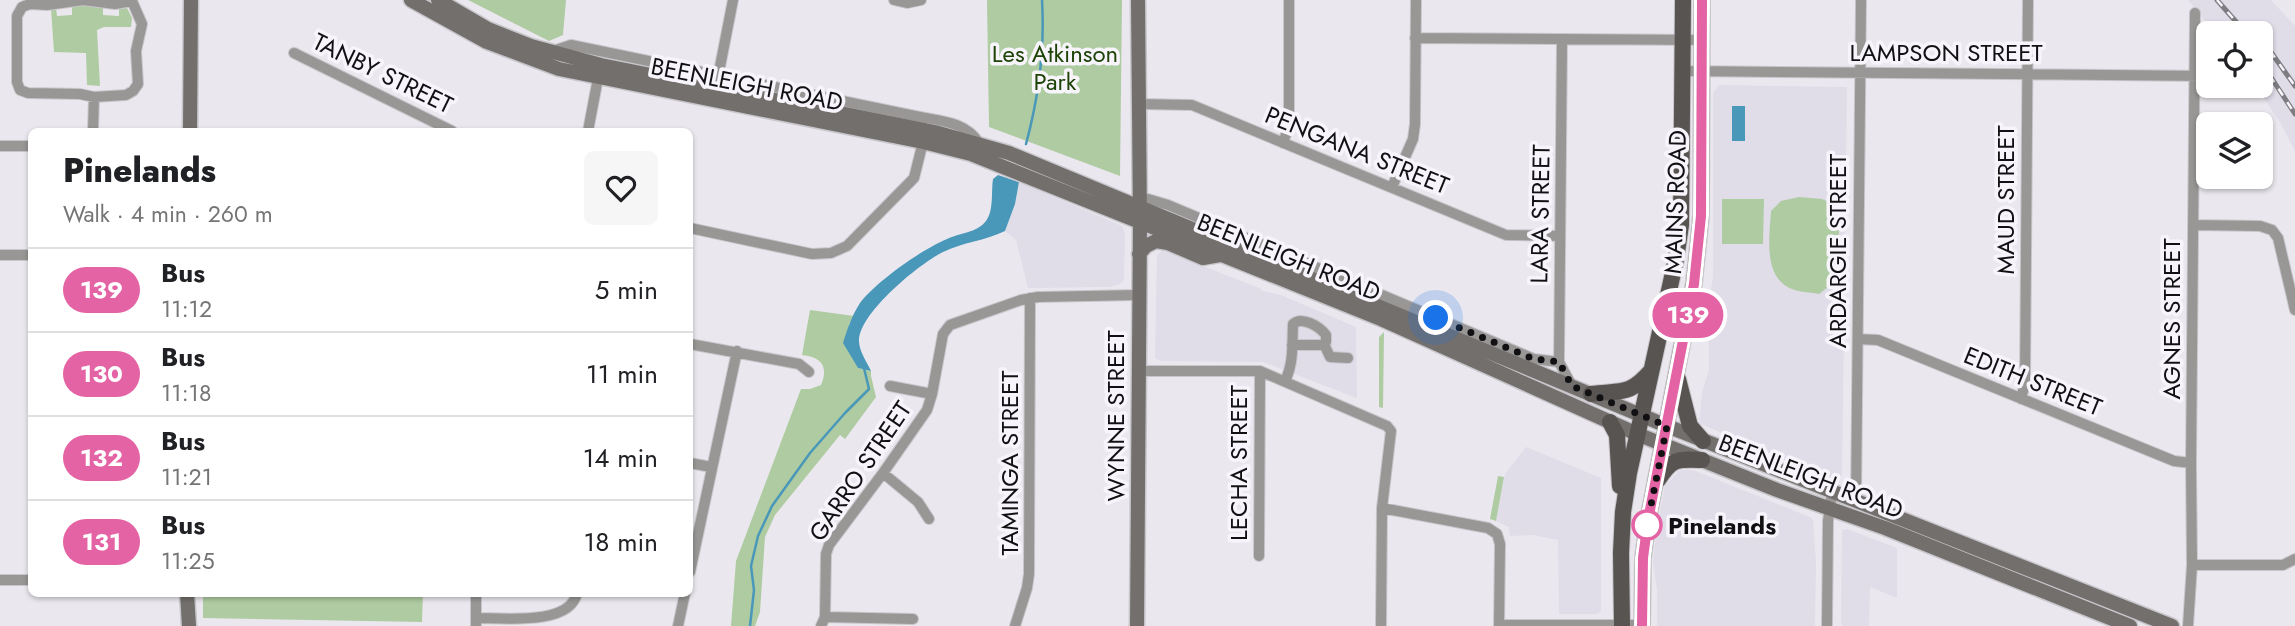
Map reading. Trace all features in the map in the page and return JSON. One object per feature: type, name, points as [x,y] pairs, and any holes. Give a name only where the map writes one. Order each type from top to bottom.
[{"type":"main road","points":[[190,128],[191,0]]},
{"type":"main road","name":"BEENLEIGH ROAD","points":[[411,0],[487,42],[559,69],[600,71],[716,88],[979,143],[1703,441],[2172,626]]},
{"type":"main road","name":"BEENLEIGH ROAD","points":[[438,0],[488,29],[600,71]]},
{"type":"main road","name":"WYNNE STREET","points":[[1137,626],[1139,254],[1135,207],[1138,0]]},
{"type":"main road","name":"MAINS ROAD","points":[[1623,512],[1680,234],[1684,0]]},
{"type":"main road","name":"MAINS ROAD","points":[[1642,625],[1643,558],[1654,485],[1694,284],[1700,233],[1702,0]]},
{"type":"main road","name":"BEENLEIGH ROAD","points":[[716,88],[971,154],[1135,207],[1221,254],[1381,319],[1637,434],[1828,509],[1885,528],[2112,623],[2130,626]]},
{"type":"main road","points":[[1139,254],[1146,246],[1156,241],[1168,243],[1203,258],[1221,254]]},
{"type":"main road","points":[[1591,394],[1620,392],[1637,387],[1652,370]]},
{"type":"main road","points":[[1676,373],[1690,426],[1703,441]]},
{"type":"main road","points":[[1610,422],[1617,435],[1623,512],[1622,625]]},
{"type":"main road","points":[[1654,485],[1668,465],[1684,459],[1702,460]]},
{"type":"main road","points":[[187,597],[189,626]]},
{"type":"street","points":[[83,0],[115,4],[132,0],[142,24],[136,51],[138,84],[126,95],[94,97],[80,94],[27,93],[20,90],[17,82],[17,16],[22,7],[83,0]]},
{"type":"street","points":[[716,88],[733,0]]},
{"type":"street","points":[[894,0],[907,3],[921,0]]},
{"type":"street","points":[[1283,143],[1289,125],[1289,0]]},
{"type":"street","points":[[1392,187],[1413,139],[1415,124],[1416,0]]},
{"type":"street","name":"ARDARGIE STREET","points":[[1856,502],[1861,0]]},
{"type":"street","name":"MAUD STREET","points":[[2021,399],[2025,383],[2028,0]]},
{"type":"street","name":"AGNES STREET","points":[[2188,626],[2192,565],[2195,13]]},
{"type":"street","points":[[1415,38],[1701,40]]},
{"type":"street","name":"LARA STREET","points":[[1562,39],[1559,362],[1572,386]]},
{"type":"street","name":"BEENLEIGH ROAD","points":[[549,52],[571,45],[716,88]]},
{"type":"street","name":"TANBY STREET","points":[[294,52],[446,128]]},
{"type":"street","points":[[589,128],[600,71]]},
{"type":"street","name":"LAMPSON STREET","points":[[1683,71],[2195,76]]},
{"type":"street","points":[[93,128],[94,97]]},
{"type":"street","name":"PENGANA STREET","points":[[1138,104],[1192,105],[1506,234],[1560,236]]},
{"type":"street","points":[[693,229],[812,254],[831,253],[847,246],[914,178],[923,142]]},
{"type":"street","points":[[0,146],[28,146]]},
{"type":"street","name":"BEENLEIGH ROAD","points":[[1135,207],[1148,199],[1168,205],[1534,359],[1559,362]]},
{"type":"street","points":[[2193,225],[2260,226],[2272,229],[2278,238],[2295,310]]},
{"type":"street","points":[[0,255],[28,255]]},
{"type":"street","name":"GARRO STREET","points":[[823,622],[826,554],[927,410],[943,334],[950,325],[1030,298],[1138,295]]},
{"type":"street","name":"TAMINGA STREET","points":[[1015,626],[1029,574],[1030,298]]},
{"type":"street","points":[[1285,381],[1291,368],[1293,324],[1297,320],[1324,331],[1324,344],[1330,357],[1348,358]]},
{"type":"street","name":"EDITH STREET","points":[[1858,339],[1878,340],[2174,461],[2191,463]]},
{"type":"street","points":[[693,344],[799,364],[809,372]]},
{"type":"street","points":[[1292,345],[1324,344]]},
{"type":"street","points":[[693,557],[737,351]]},
{"type":"street","points":[[1138,371],[1260,371],[1387,426],[1391,431],[1382,508],[1381,626]]},
{"type":"street","name":"LECHA STREET","points":[[1259,556],[1260,371]]},
{"type":"street","points":[[890,386],[932,394]]},
{"type":"street","points":[[693,464],[711,467]]},
{"type":"street","points":[[883,473],[918,502],[929,519]]},
{"type":"street","points":[[1827,626],[1828,509],[1832,493]]},
{"type":"street","points":[[1382,508],[1488,528],[1497,534],[1500,544],[1499,626],[1642,625]]},
{"type":"street","points":[[2192,565],[2283,565],[2295,559]]},
{"type":"street","points":[[0,580],[28,580]]},
{"type":"street","points":[[476,597],[476,622],[543,619],[562,613],[576,597]]},
{"type":"street","points":[[678,626],[684,597]]},
{"type":"street","points":[[2112,623],[2120,604]]},
{"type":"street","points":[[823,622],[913,619]]},
{"type":"shaded area","points":[[2188,0],[2271,0],[2295,26],[2295,151],[2264,98],[2273,98],[2273,21],[2205,21]]},
{"type":"shaded area","points":[[1719,85],[1847,87],[1842,476],[1833,481],[1699,423],[1702,392],[1709,370],[1709,301],[1713,277],[1713,93]]},
{"type":"shaded area","points":[[1019,182],[1122,226],[1125,234],[1124,280],[1109,287],[1028,288],[1016,240],[1005,231],[1015,204]]},
{"type":"shaded area","points":[[1163,250],[1356,327],[1357,398],[1263,362],[1162,361],[1155,358],[1157,255]]},
{"type":"shaded area","points":[[1526,447],[1601,478],[1601,611],[1597,614],[1559,614],[1558,540],[1533,535],[1510,536],[1509,527],[1496,521],[1505,474]]},
{"type":"shaded area","points":[[1680,470],[1693,470],[1813,520],[1816,562],[1815,626],[1657,626],[1657,589],[1653,562],[1656,532],[1665,486]]},
{"type":"shaded area","points":[[1847,529],[1897,548],[1897,598],[1870,587],[1869,626],[1841,624],[1842,530]]},
{"type":"green space","points":[[468,0],[566,0],[563,35],[549,41]]},
{"type":"green space","name":"Les Atkinson Park","points":[[987,0],[1122,0],[1120,176],[989,127]]},
{"type":"green space","points":[[83,4],[103,8],[103,15],[119,16],[119,9],[127,8],[132,18],[131,27],[104,27],[97,30],[100,86],[87,85],[86,53],[54,52],[51,9],[56,8],[57,16],[72,15],[72,6]]},
{"type":"green space","points":[[1799,197],[1822,199],[1837,206],[1840,250],[1837,280],[1819,294],[1797,291],[1786,286],[1774,271],[1771,261],[1771,211],[1781,201]]},
{"type":"green space","points":[[1722,199],[1764,199],[1763,244],[1722,244]]},
{"type":"green space","points":[[810,310],[854,316],[849,324],[858,368],[871,371],[876,397],[845,439],[840,435],[775,515],[765,537],[760,612],[755,626],[731,626],[736,561],[801,389],[821,385],[823,378],[822,364],[814,358],[802,355]]},
{"type":"green space","points":[[1384,332],[1383,408],[1379,407],[1379,337]]},
{"type":"green space","points":[[1498,476],[1504,477],[1496,521],[1490,519]]},
{"type":"green space","points":[[203,597],[423,597],[422,622],[203,618]]},
{"type":"water","points":[[1732,106],[1745,106],[1745,141],[1732,141]]},
{"type":"water","points":[[998,175],[1019,182],[1015,204],[1005,231],[943,252],[892,290],[869,317],[859,341],[871,371],[858,368],[843,343],[860,303],[877,285],[913,258],[936,244],[982,225],[990,212],[993,179]]},
{"type":"waterway","points":[[1026,144],[1040,73],[1042,0]]},
{"type":"waterway","points":[[750,626],[754,590],[751,566],[758,536],[772,506],[810,453],[869,389],[864,368]]},
{"type":"railway","points":[[2217,0],[2235,21]]},
{"type":"railway","points":[[2273,55],[2295,86]]},
{"type":"railway","points":[[2273,80],[2295,114]]},
{"type":"bus line","name":"139","points":[[1642,626],[1643,558],[1648,520],[1699,247],[1702,0]]},
{"type":"place","name":"Pinelands","points":[[1647,525]]},
{"type":"route","points":[[1436,318],[1534,359],[1559,362],[1572,386],[1667,426],[1647,525]]}]
